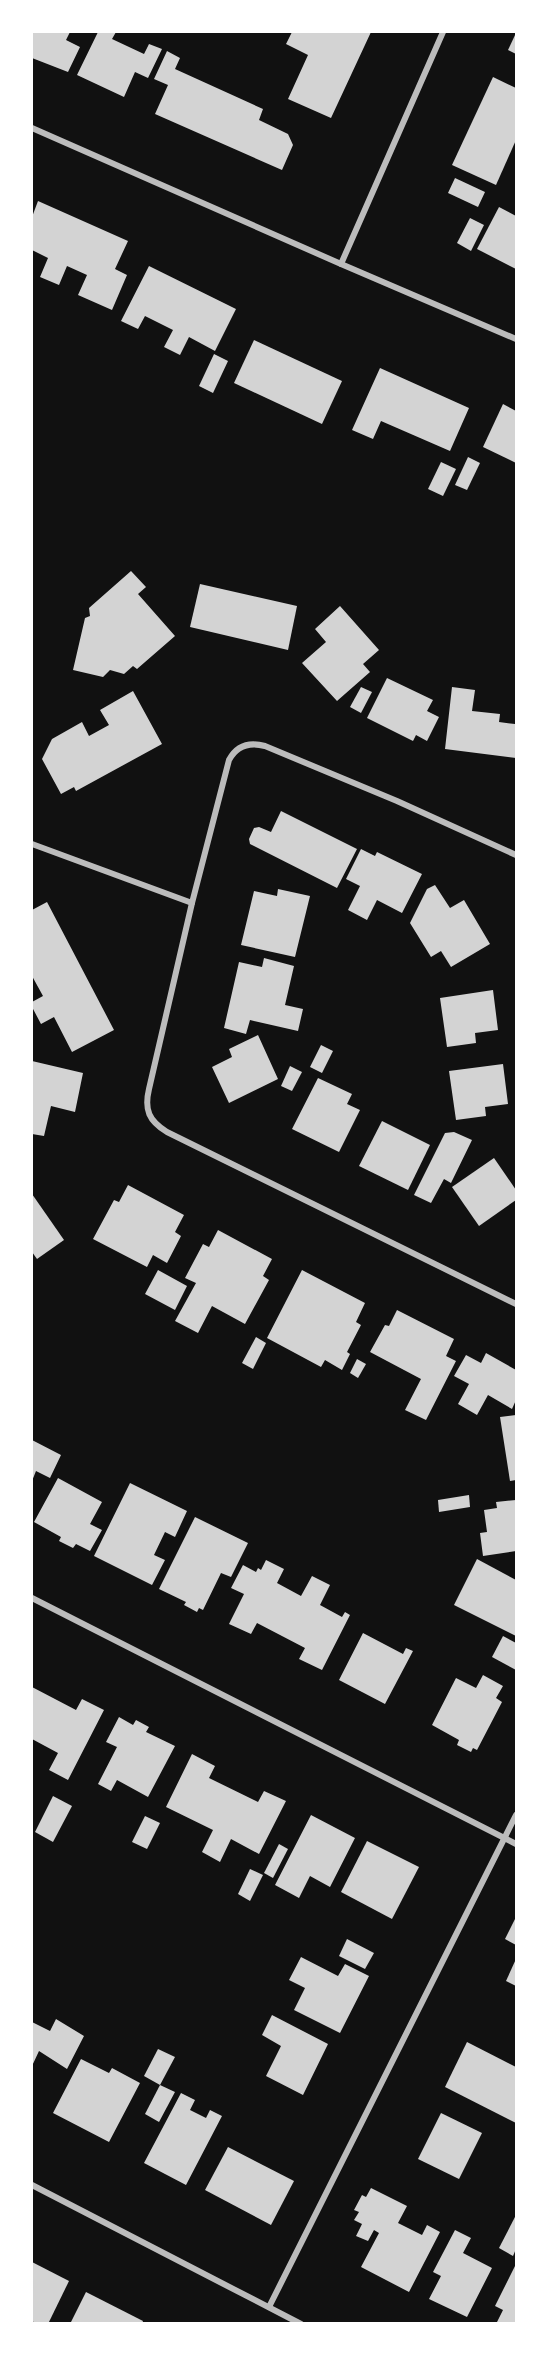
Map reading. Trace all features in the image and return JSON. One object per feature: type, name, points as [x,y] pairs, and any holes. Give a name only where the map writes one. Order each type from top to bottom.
[{"type":"street","points":[[340,264],[443,32]]},
{"type":"street","points":[[32,128],[516,339]]},
{"type":"street","points":[[516,855],[397,801],[265,746],[246,745],[238,749],[229,760],[192,903],[147,1099],[148,1114],[152,1120],[177,1137],[516,1304]]},
{"type":"street","points":[[32,844],[192,903]]},
{"type":"street","points":[[32,1598],[516,1844]]},
{"type":"street","points":[[269,2307],[516,1815]]},
{"type":"street","points":[[32,2185],[301,2324]]},
{"type":"building","points":[[32,32],[70,32],[66,40],[80,47],[68,72],[32,58]]},
{"type":"building","points":[[98,32],[116,32],[112,39],[144,54],[149,44],[162,49],[148,78],[135,72],[124,97],[77,75]]},
{"type":"building","points":[[292,32],[371,32],[331,118],[288,99],[308,55],[286,44]]},
{"type":"building","points":[[516,33],[516,54],[508,50]]},
{"type":"building","points":[[167,51],[180,58],[175,69],[263,109],[259,120],[288,134],[293,145],[282,170],[155,114],[168,85],[154,79]]},
{"type":"building","points":[[493,77],[516,88],[516,140],[496,185],[452,165]]},
{"type":"building","points":[[455,178],[485,192],[478,207],[448,193]]},
{"type":"building","points":[[38,201],[128,241],[115,269],[127,275],[112,310],[78,295],[87,275],[67,266],[59,285],[40,277],[48,258],[32,250],[32,217]]},
{"type":"building","points":[[499,207],[516,216],[516,269],[477,249]]},
{"type":"building","points":[[470,218],[484,225],[471,251],[457,243]]},
{"type":"building","points":[[149,266],[236,309],[215,351],[189,337],[180,355],[164,347],[173,330],[145,316],[138,329],[121,321]]},
{"type":"building","points":[[254,340],[342,381],[322,424],[234,383]]},
{"type":"building","points":[[214,354],[228,361],[213,393],[199,386]]},
{"type":"building","points":[[380,368],[469,408],[450,451],[381,421],[373,439],[352,430]]},
{"type":"building","points":[[503,404],[516,411],[516,463],[483,447]]},
{"type":"building","points":[[468,457],[480,463],[467,490],[455,485]]},
{"type":"building","points":[[441,462],[456,469],[443,496],[428,489]]},
{"type":"building","points":[[131,571],[146,587],[138,594],[175,636],[137,669],[133,666],[124,674],[110,670],[103,677],[73,670],[85,618],[90,616],[89,608]]},
{"type":"building","points":[[200,584],[297,606],[288,650],[190,627]]},
{"type":"building","points":[[340,606],[379,650],[363,664],[370,672],[337,701],[302,663],[326,642],[315,629]]},
{"type":"building","points":[[387,678],[433,700],[427,711],[439,717],[427,741],[416,735],[413,741],[367,718]]},
{"type":"building","points":[[361,687],[372,692],[361,713],[350,707]]},
{"type":"building","points":[[452,687],[475,690],[472,711],[500,714],[499,722],[515,724],[516,758],[445,749]]},
{"type":"building","points":[[133,691],[162,744],[76,791],[74,787],[61,794],[42,759],[52,739],[82,722],[89,736],[109,725],[100,710]]},
{"type":"building","points":[[281,811],[357,849],[337,888],[250,844],[249,839],[254,828],[259,827],[271,832]]},
{"type":"building","points":[[361,849],[375,856],[377,852],[422,874],[402,913],[377,900],[367,920],[348,910],[360,886],[346,879]]},
{"type":"building","points":[[435,885],[450,908],[464,900],[490,944],[451,967],[441,951],[431,957],[410,923],[427,889]]},
{"type":"building","points":[[278,889],[310,896],[295,957],[241,945],[254,891],[277,896]]},
{"type":"building","points":[[47,902],[114,1030],[72,1052],[54,1017],[41,1024],[32,1007],[32,1002],[43,996],[32,976],[32,910]]},
{"type":"building","points":[[264,958],[294,966],[285,1005],[303,1009],[298,1031],[250,1020],[246,1034],[224,1028],[239,962],[262,967]]},
{"type":"building","points":[[493,990],[498,1030],[475,1033],[476,1043],[447,1047],[440,998]]},
{"type":"building","points":[[258,1035],[278,1079],[229,1103],[212,1067],[232,1057],[229,1049]]},
{"type":"building","points":[[321,1045],[333,1051],[322,1073],[310,1067]]},
{"type":"building","points":[[32,1061],[83,1073],[75,1112],[51,1106],[44,1136],[32,1134]]},
{"type":"building","points":[[503,1064],[508,1104],[485,1107],[486,1116],[456,1120],[449,1071]]},
{"type":"building","points":[[290,1066],[302,1072],[292,1091],[281,1086]]},
{"type":"building","points":[[318,1078],[352,1094],[347,1104],[360,1110],[339,1152],[292,1129]]},
{"type":"building","points":[[382,1121],[430,1145],[408,1190],[359,1166]]},
{"type":"building","points":[[454,1132],[472,1140],[451,1183],[444,1179],[431,1203],[414,1195],[445,1133]]},
{"type":"building","points":[[494,1158],[516,1190],[516,1200],[479,1226],[452,1187]]},
{"type":"building","points":[[128,1185],[184,1215],[175,1232],[181,1236],[167,1263],[153,1255],[147,1267],[93,1239],[114,1200],[119,1202]]},
{"type":"building","points":[[32,1194],[64,1240],[37,1259],[32,1252]]},
{"type":"building","points":[[218,1230],[272,1259],[263,1276],[269,1280],[245,1324],[212,1306],[198,1333],[175,1321],[196,1283],[185,1278],[203,1244],[209,1247]]},
{"type":"building","points":[[158,1270],[187,1286],[175,1310],[145,1294]]},
{"type":"building","points":[[302,1270],[365,1303],[356,1322],[361,1325],[347,1352],[350,1354],[342,1370],[325,1360],[321,1367],[267,1338]]},
{"type":"building","points":[[397,1310],[454,1339],[446,1356],[456,1361],[426,1420],[405,1410],[421,1379],[370,1352],[385,1325],[389,1326]]},
{"type":"building","points":[[256,1337],[266,1343],[253,1369],[242,1363]]},
{"type":"building","points":[[486,1353],[516,1370],[516,1400],[512,1409],[488,1395],[477,1415],[458,1404],[469,1384],[454,1376],[466,1355],[481,1363]]},
{"type":"building","points":[[357,1359],[366,1364],[358,1378],[350,1373]]},
{"type":"building","points":[[516,1415],[516,1480],[510,1481],[500,1417]]},
{"type":"building","points":[[32,1440],[61,1455],[50,1478],[36,1471],[32,1481]]},
{"type":"building","points":[[58,1478],[102,1502],[90,1524],[102,1530],[90,1551],[76,1544],[73,1548],[59,1541],[61,1537],[34,1522]]},
{"type":"building","points":[[130,1483],[187,1511],[175,1537],[165,1532],[154,1555],[165,1560],[152,1585],[94,1556]]},
{"type":"building","points":[[469,1495],[470,1507],[439,1512],[438,1500]]},
{"type":"building","points":[[516,1500],[516,1551],[483,1556],[480,1533],[487,1532],[484,1510],[497,1508],[496,1502]]},
{"type":"building","points":[[195,1517],[248,1543],[231,1577],[221,1573],[203,1610],[199,1608],[197,1612],[184,1605],[186,1602],[159,1589]]},
{"type":"building","points":[[477,1559],[516,1580],[516,1636],[454,1605]]},
{"type":"building","points":[[266,1560],[284,1569],[277,1583],[301,1596],[312,1576],[330,1585],[320,1605],[342,1617],[345,1612],[350,1615],[322,1670],[299,1659],[305,1648],[257,1623],[251,1634],[229,1624],[244,1594],[231,1588],[243,1565],[256,1572],[258,1568],[261,1570]]},
{"type":"building","points":[[363,1633],[403,1654],[406,1648],[413,1651],[385,1704],[339,1680]]},
{"type":"building","points":[[503,1636],[516,1643],[516,1670],[492,1657]]},
{"type":"building","points":[[483,1675],[503,1686],[496,1698],[502,1702],[477,1750],[473,1748],[471,1752],[457,1745],[459,1740],[432,1725],[456,1678],[476,1688]]},
{"type":"building","points":[[32,1687],[76,1710],[82,1699],[104,1710],[68,1780],[49,1770],[58,1753],[32,1739]]},
{"type":"building","points":[[119,1717],[133,1725],[136,1720],[149,1727],[146,1732],[175,1746],[148,1797],[117,1780],[111,1791],[98,1784],[117,1747],[106,1742]]},
{"type":"building","points":[[192,1754],[215,1766],[209,1778],[258,1802],[264,1791],[286,1801],[259,1854],[231,1839],[220,1862],[202,1852],[213,1830],[166,1807]]},
{"type":"building","points":[[53,1796],[72,1806],[53,1842],[35,1832]]},
{"type":"building","points":[[311,1815],[355,1838],[330,1887],[310,1876],[299,1898],[275,1885]]},
{"type":"building","points":[[145,1816],[160,1823],[147,1849],[132,1842]]},
{"type":"building","points":[[367,1841],[419,1867],[392,1919],[341,1892]]},
{"type":"building","points":[[279,1844],[288,1849],[273,1878],[264,1873]]},
{"type":"building","points":[[250,1869],[263,1875],[250,1901],[238,1894]]},
{"type":"building","points":[[516,1917],[516,1945],[505,1939]]},
{"type":"building","points":[[347,1939],[374,1953],[365,1969],[339,1956]]},
{"type":"building","points":[[301,1957],[338,1976],[345,1964],[369,1976],[340,2033],[294,2010],[305,1988],[289,1980]]},
{"type":"building","points":[[516,1959],[516,1986],[506,1981]]},
{"type":"building","points":[[272,2015],[328,2044],[303,2095],[266,2076],[281,2046],[262,2035]]},
{"type":"building","points":[[56,2019],[84,2036],[67,2069],[39,2051],[32,2066],[32,2022],[50,2031]]},
{"type":"building","points":[[467,2042],[516,2067],[516,2123],[445,2087]]},
{"type":"building","points":[[158,2049],[175,2057],[160,2085],[144,2076]]},
{"type":"building","points":[[81,2059],[109,2073],[112,2068],[140,2083],[109,2142],[53,2113]]},
{"type":"building","points":[[160,2085],[175,2092],[159,2122],[145,2114]]},
{"type":"building","points":[[181,2093],[195,2100],[190,2110],[206,2118],[210,2110],[222,2116],[186,2185],[144,2163]]},
{"type":"building","points":[[441,2113],[482,2133],[459,2179],[418,2159]]},
{"type":"building","points":[[228,2147],[294,2181],[271,2225],[205,2190]]},
{"type":"building","points":[[371,2188],[407,2206],[398,2223],[422,2235],[427,2225],[440,2232],[409,2292],[361,2267],[379,2233],[374,2230],[368,2241],[356,2236],[362,2224],[354,2220],[359,2212],[354,2210],[362,2195],[366,2197]]},
{"type":"building","points":[[516,2215],[516,2249],[513,2256],[499,2248]]},
{"type":"building","points":[[455,2230],[471,2238],[463,2253],[492,2268],[467,2317],[429,2299],[441,2276],[433,2272]]},
{"type":"building","points":[[32,2262],[69,2281],[48,2324],[37,2324],[32,2321]]},
{"type":"building","points":[[516,2264],[516,2324],[496,2324],[503,2310],[495,2306]]},
{"type":"building","points":[[86,2292],[143,2321],[142,2324],[70,2324]]}]
